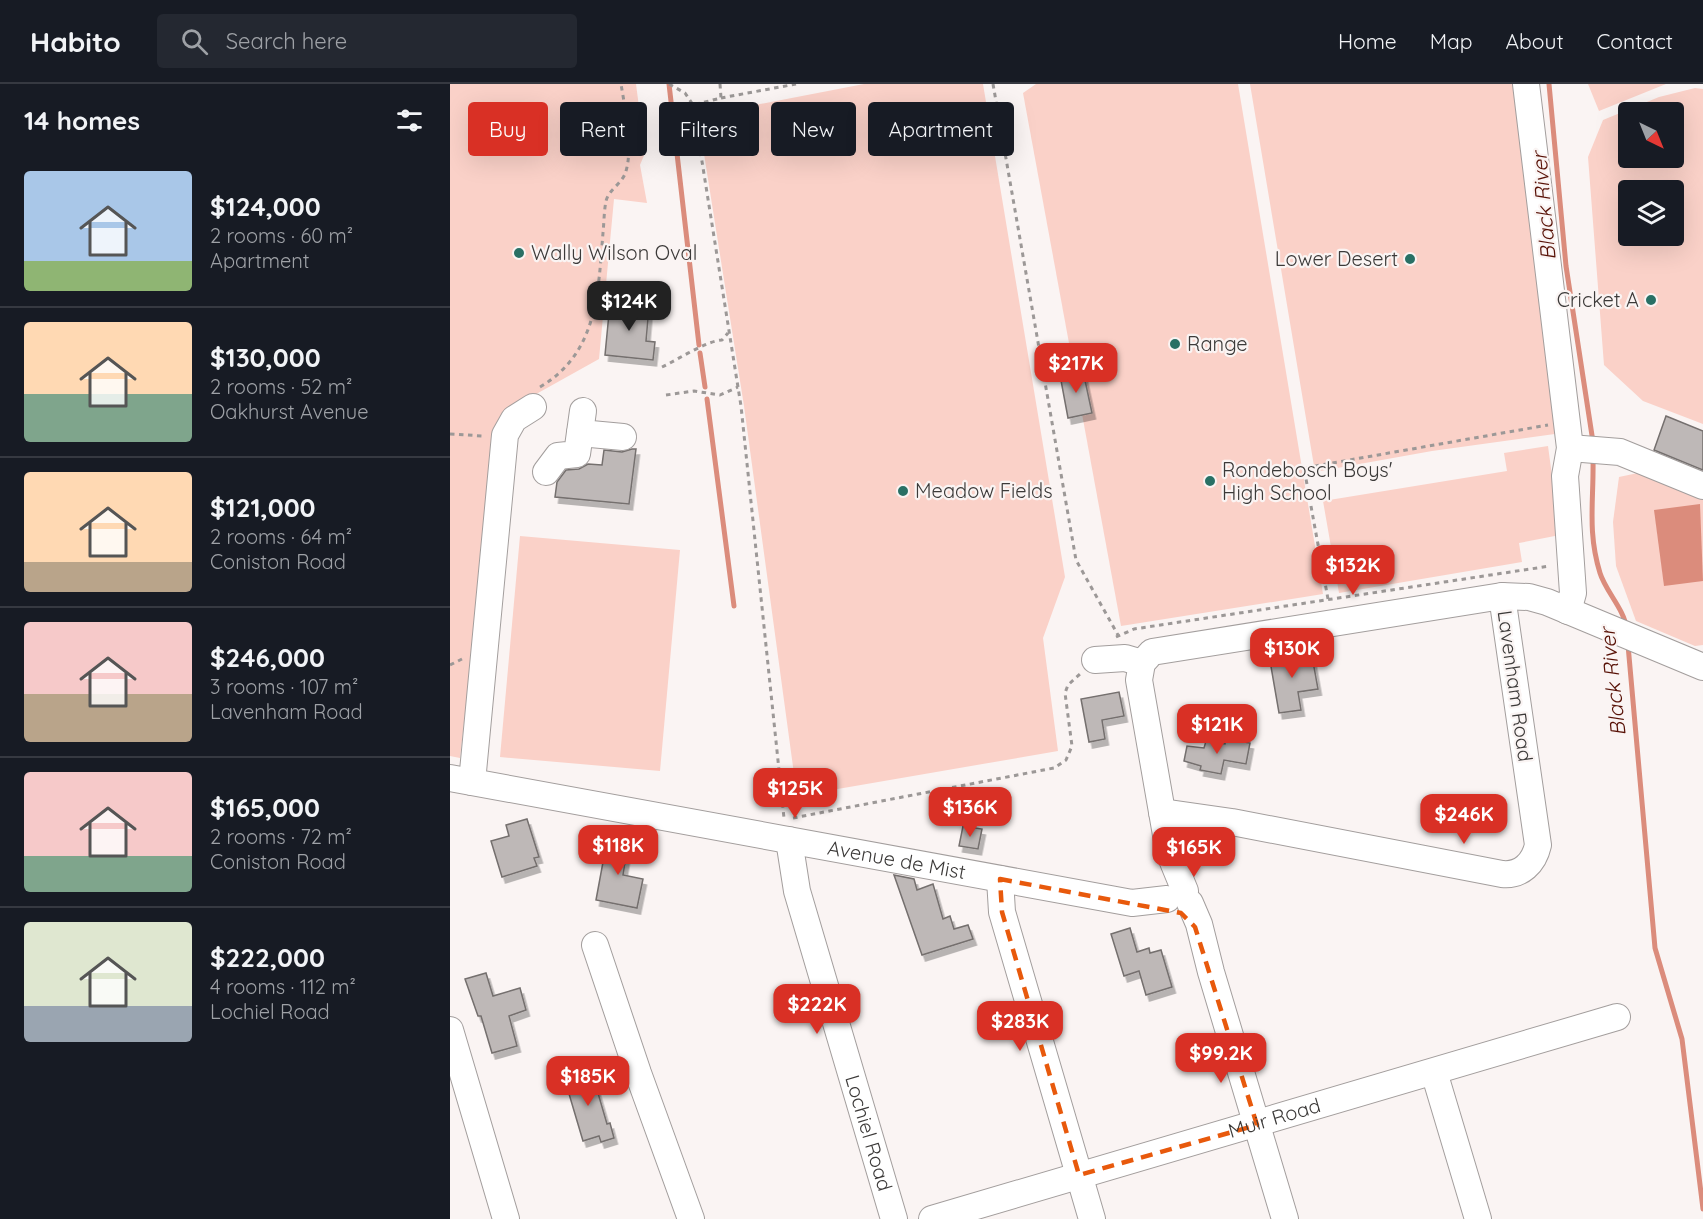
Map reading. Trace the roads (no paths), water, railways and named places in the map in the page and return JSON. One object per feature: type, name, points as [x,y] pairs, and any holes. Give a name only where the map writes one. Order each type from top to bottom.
[{"type":"street","points":[[1526,84],[1567,422],[1589,449],[1703,486]]},
{"type":"street","points":[[461,780],[506,435],[514,419],[536,397]]},
{"type":"street","points":[[546,472],[558,456],[578,454],[582,422],[623,437]]},
{"type":"street","points":[[1568,611],[1573,593],[1565,476],[1589,449]]},
{"type":"street","points":[[1285,1219],[1201,938],[1197,917],[1178,902],[1139,680],[1142,663],[1147,655],[1160,650],[1502,596],[1529,597],[1703,667]]},
{"type":"street","name":"Lavenham Road","points":[[1161,812],[1232,822],[1502,874],[1521,871],[1530,864],[1538,845],[1502,596]]},
{"type":"street","points":[[1095,660],[1125,658],[1142,663]]},
{"type":"street","name":"Avenue de Mist","points":[[461,780],[786,830],[1000,879],[1132,903],[1148,910],[1178,902]]},
{"type":"street","name":"Lochiel Road","points":[[786,830],[797,891],[894,1219]]},
{"type":"street","points":[[1000,879],[1002,912],[1092,1219]]},
{"type":"street","points":[[596,945],[638,1073],[691,1219]]},
{"type":"street","name":"Muir Road","points":[[932,1219],[1617,1017]]},
{"type":"street","points":[[450,1030],[506,1219]]},
{"type":"street","points":[[1434,1072],[1478,1219]]},
{"type":"waterway","points":[[669,84],[699,345]]},
{"type":"waterway","name":"Black River","points":[[1549,84],[1566,266],[1593,442]]},
{"type":"waterway","points":[[700,353],[705,387]]},
{"type":"waterway","points":[[707,399],[734,606]]},
{"type":"waterway","name":"Black River","points":[[1593,458],[1592,529],[1596,558],[1603,580],[1622,614],[1626,627]]},
{"type":"waterway","name":"Black River","points":[[1628,645],[1655,948],[1682,1039],[1703,1209]]},
{"type":"place","name":"Wally Wilson Oval","points":[[519,253]]},
{"type":"place","name":"Lower Desert","points":[[1410,259]]},
{"type":"place","name":"Cricket A","points":[[1651,300]]},
{"type":"place","name":"Range","points":[[1175,344]]},
{"type":"place","name":"Rondebosch Boys' High School","points":[[1210,481]]},
{"type":"place","name":"Meadow Fields","points":[[903,491]]}]
